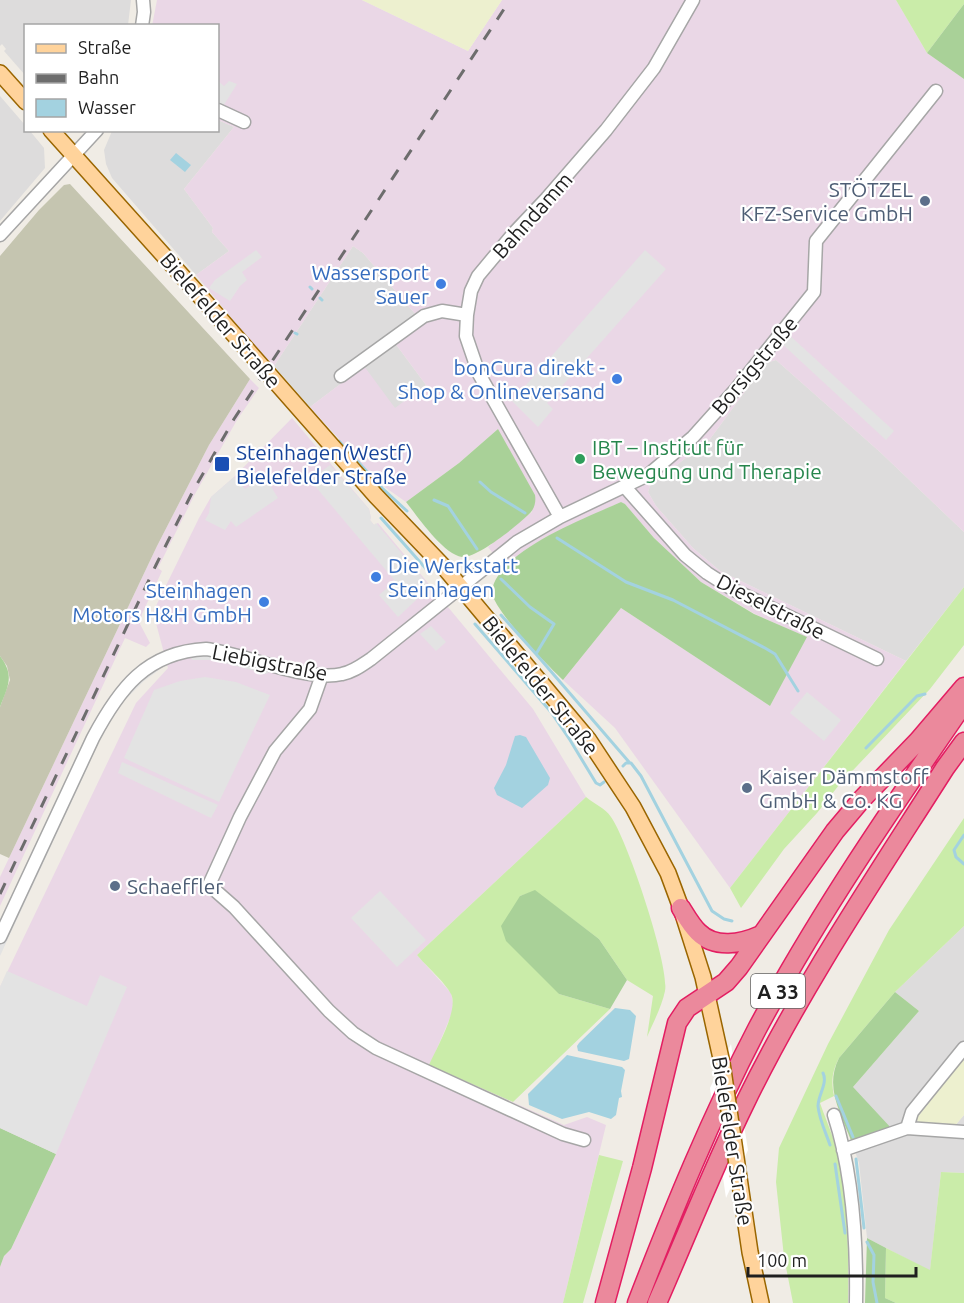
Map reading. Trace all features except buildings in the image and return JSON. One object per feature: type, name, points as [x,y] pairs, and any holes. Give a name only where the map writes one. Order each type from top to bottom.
[{"type":"highway","points":[[605,1303],[642,1168],[677,1023],[681,1015],[687,1008],[726,982],[739,967],[836,831],[862,799],[918,741],[964,687]]},
{"type":"highway","name":"A 33","points":[[637,1303],[719,1107],[757,1029],[851,870],[964,704]]},
{"type":"highway","name":"A 33","points":[[657,1303],[744,1104],[767,1060],[833,943],[964,742]]},
{"type":"highway","points":[[681,908],[699,934],[714,941],[734,944],[747,942],[761,935]]},
{"type":"main road","points":[[0,73],[24,100]]},
{"type":"main road","name":"Bielefelder Straße","points":[[53,132],[376,496],[460,586],[565,710],[609,769],[654,845],[681,908],[708,996],[722,1063],[750,1252],[761,1303]]},
{"type":"street","points":[[142,24],[143,0]]},
{"type":"street","name":"Bahndamm","points":[[560,517],[478,374],[466,336],[471,291],[478,276],[606,130],[654,68],[693,0]]},
{"type":"street","name":"Borsigstraße","points":[[460,586],[517,542],[560,517],[648,475],[693,437],[737,388],[814,292],[816,241],[936,91]]},
{"type":"street","points":[[219,110],[244,122]]},
{"type":"street","points":[[0,235],[7,218],[74,156],[95,132]]},
{"type":"street","points":[[341,376],[424,316],[442,311],[467,315]]},
{"type":"street","name":"Dieselstraße","points":[[625,487],[678,548],[707,573],[732,589],[877,658]]},
{"type":"street","name":"Liebigstraße","points":[[0,937],[93,738],[109,708],[123,689],[139,675],[163,657],[189,650],[206,649],[322,675],[343,674],[371,659],[460,586]]},
{"type":"street","points":[[322,675],[310,709],[275,751],[240,817],[209,885],[234,907],[329,1011],[361,1038],[417,1068],[563,1134],[584,1140]]},
{"type":"street","points":[[907,1128],[912,1112],[964,1048]]},
{"type":"street","points":[[834,1115],[843,1150],[854,1223],[856,1303]]},
{"type":"street","points":[[843,1150],[907,1128],[964,1132]]},
{"type":"shaded area","points":[[0,0],[131,0],[128,24],[24,24],[24,74],[4,51],[6,49],[2,44],[0,46]]},
{"type":"shaded area","points":[[157,0],[362,0],[468,51],[502,0],[896,0],[927,53],[964,79],[964,532],[880,452],[776,360],[766,363],[710,439],[650,486],[648,492],[656,506],[693,548],[720,571],[906,661],[730,888],[615,728],[563,680],[621,608],[770,706],[806,637],[755,614],[701,582],[654,538],[621,502],[546,537],[524,551],[505,569],[488,547],[532,512],[498,429],[459,463],[406,502],[379,483],[310,407],[364,366],[395,408],[426,385],[389,335],[417,316],[363,253],[353,246],[274,366],[266,360],[196,275],[229,251],[212,232],[213,228],[184,189],[234,127],[219,120],[219,24],[152,24]]},
{"type":"shaded area","points":[[362,0],[502,0],[468,51]]},
{"type":"shaded area","points":[[229,81],[237,84],[222,108],[219,106],[219,82],[224,86]]},
{"type":"shaded area","points":[[0,96],[24,124],[24,132],[31,132],[44,148],[45,168],[0,221]]},
{"type":"shaded area","points":[[219,120],[234,127],[184,189],[213,228],[212,232],[229,251],[196,275],[112,178],[106,164],[104,150],[112,132],[219,132]]},
{"type":"shaded area","points":[[70,184],[250,379],[209,445],[157,546],[9,858],[0,854],[0,707],[10,680],[7,666],[0,656],[0,256],[39,210],[64,185]]},
{"type":"shaded area","points":[[353,246],[363,253],[417,316],[389,335],[426,385],[395,409],[363,367],[310,407],[274,366]]},
{"type":"shaded area","points":[[256,250],[262,257],[242,272],[247,280],[230,301],[209,288],[215,280]]},
{"type":"shaded area","points":[[645,250],[666,269],[547,403],[553,409],[538,427],[512,401]]},
{"type":"shaded area","points":[[787,333],[894,431],[886,440],[779,341]]},
{"type":"shaded area","points":[[776,360],[880,452],[964,532],[964,587],[906,661],[720,571],[693,548],[656,506],[648,492],[650,486],[710,439],[766,363]]},
{"type":"shaded area","points":[[250,379],[259,388],[237,420],[195,494],[158,568],[162,571],[142,614],[140,624],[150,643],[146,647],[125,638],[0,906],[0,877],[157,546],[209,445]]},
{"type":"shaded area","points":[[292,418],[369,509],[370,520],[374,525],[378,523],[533,709],[586,797],[417,955],[451,993],[453,1003],[452,1013],[430,1065],[564,1125],[587,1117],[606,1125],[563,1303],[0,1303],[0,1267],[4,1256],[11,1249],[56,1154],[0,1128],[0,987],[136,703],[168,668],[153,612],[199,518],[211,497]]},
{"type":"shaded area","points":[[330,465],[369,509],[370,520],[374,525],[376,523],[430,587],[398,617],[379,595],[395,581],[310,480]]},
{"type":"shaded area","points":[[234,477],[245,489],[265,477],[278,498],[236,527],[231,521],[225,530],[205,520],[209,513],[211,497]]},
{"type":"shaded area","points":[[431,626],[446,642],[436,651],[420,634]]},
{"type":"shaded area","points":[[213,655],[271,671],[266,674],[213,660],[192,660],[190,656]]},
{"type":"shaded area","points":[[157,666],[159,670],[144,681],[124,701],[110,720],[106,721],[141,678]]},
{"type":"shaded area","points":[[205,677],[236,682],[270,695],[219,802],[124,758],[154,690],[180,681]]},
{"type":"shaded area","points":[[807,692],[841,720],[824,741],[790,713]]},
{"type":"shaded area","points":[[88,756],[90,762],[0,956],[0,944]]},
{"type":"shaded area","points":[[122,762],[218,805],[211,818],[118,773]]},
{"type":"shaded area","points":[[380,891],[426,940],[397,967],[351,918]]},
{"type":"shaded area","points":[[964,926],[964,1057],[953,1128],[964,1115],[964,1173],[941,1172],[930,1271],[867,1238],[859,1163],[852,1143],[853,1087],[919,1011],[895,992]]},
{"type":"shaded area","points":[[7,971],[87,1006],[100,975],[127,987],[56,1154],[0,1128],[0,987]]},
{"type":"shaded area","points":[[964,1057],[964,1115],[953,1128],[918,1123],[917,1118]]},
{"type":"green space","points":[[896,0],[964,0],[964,4],[927,53]]},
{"type":"green space","points":[[964,4],[964,79],[927,53]]},
{"type":"green space","points":[[498,429],[535,495],[534,506],[526,517],[508,532],[477,552],[462,557],[439,542],[406,502],[459,463]]},
{"type":"green space","points":[[621,502],[654,538],[701,582],[754,614],[807,637],[770,706],[621,608],[563,680],[500,610],[492,591],[498,576],[510,562],[546,537]]},
{"type":"green space","points":[[964,587],[964,645],[930,689],[839,785],[784,849],[741,908],[730,888]]},
{"type":"green space","points":[[0,656],[5,663],[9,681],[0,707]]},
{"type":"green space","points":[[586,797],[611,817],[627,850],[646,903],[661,956],[665,991],[647,1037],[653,996],[627,980],[599,939],[535,891],[520,896],[559,994],[610,1009],[513,1102],[429,1065],[449,1019],[453,1001],[444,984],[417,955]]},
{"type":"green space","points":[[964,818],[964,926],[895,992],[839,1058],[833,1077],[834,1096],[820,1103],[833,1138],[845,1199],[848,1303],[793,1303],[784,1257],[776,1182],[779,1148],[828,1044],[889,930]]},
{"type":"green space","points":[[535,890],[599,939],[627,980],[610,1009],[559,994],[506,941],[501,926],[520,896]]},
{"type":"green space","points":[[895,992],[919,1011],[853,1087],[892,1129],[852,1143],[836,1100],[833,1080],[835,1069],[839,1058]]},
{"type":"green space","points":[[0,1128],[56,1154],[11,1249],[4,1256],[0,1267]]},
{"type":"green space","points":[[599,1155],[623,1161],[583,1303],[563,1303]]},
{"type":"green space","points":[[941,1172],[964,1173],[964,1303],[896,1303],[885,1298],[886,1248],[930,1270]]},
{"type":"green space","points":[[867,1238],[886,1248],[885,1298],[896,1303],[865,1303]]},
{"type":"water","points":[[176,153],[191,165],[185,172],[170,160]]},
{"type":"water","points":[[515,736],[526,737],[550,778],[548,785],[522,808],[497,795],[494,788],[506,765]]},
{"type":"water","points":[[615,1008],[630,1010],[636,1016],[629,1059],[624,1061],[578,1051],[579,1043]]},
{"type":"water","points":[[567,1055],[622,1067],[625,1070],[622,1097],[619,1098],[616,1115],[611,1119],[589,1112],[562,1119],[529,1105],[528,1094]]},
{"type":"pier","points":[[731,1044],[748,1150],[726,1198],[710,1088]]},
{"type":"waterway","points":[[339,441],[382,488],[407,511]]},
{"type":"waterway","points":[[480,482],[491,492],[525,513]]},
{"type":"waterway","points":[[434,500],[448,506],[477,549]]},
{"type":"waterway","points":[[381,518],[428,571]]},
{"type":"waterway","points":[[557,538],[626,582],[673,600],[775,654],[798,691]]},
{"type":"waterway","points":[[501,579],[530,607],[554,624],[536,654],[629,762]]},
{"type":"waterway","points":[[501,615],[536,654]]},
{"type":"waterway","points":[[475,624],[551,712],[596,783],[600,785],[604,782]]},
{"type":"waterway","points":[[866,748],[917,696],[925,694]]},
{"type":"waterway","points":[[623,766],[631,763],[641,776],[712,911],[732,921]]},
{"type":"waterway","points":[[964,835],[954,850],[956,857],[964,864]]},
{"type":"waterway","points":[[823,1073],[824,1081],[818,1106],[830,1145]]},
{"type":"waterway","points":[[836,1096],[853,1137]]},
{"type":"waterway","points":[[856,1159],[864,1228]]},
{"type":"waterway","points":[[835,1164],[845,1233]]},
{"type":"waterway","points":[[867,1242],[874,1255],[873,1282],[877,1303]]},
{"type":"railway","points":[[0,894],[156,565],[192,493],[234,419],[510,0]]},
{"type":"place","name":"STÖTZEL KFZ-Service GmbH","points":[[925,201]]},
{"type":"place","name":"Wassersport Sauer","points":[[441,284]]},
{"type":"place","name":"bonCura direkt - Shop & Onlineversand","points":[[617,379]]},
{"type":"place","name":"IBT – Institut für Bewegung und Therapie","points":[[580,459]]},
{"type":"place","name":"Steinhagen(Westf) Bielefelder Straße","points":[[222,464]]},
{"type":"place","name":"Die Werkstatt Steinhagen","points":[[376,577]]},
{"type":"place","name":"Steinhagen Motors H&H GmbH","points":[[264,602]]},
{"type":"place","name":"Kaiser Dämmstoff GmbH & Co. KG","points":[[747,788]]},
{"type":"place","name":"Schaeffler","points":[[115,886]]}]
